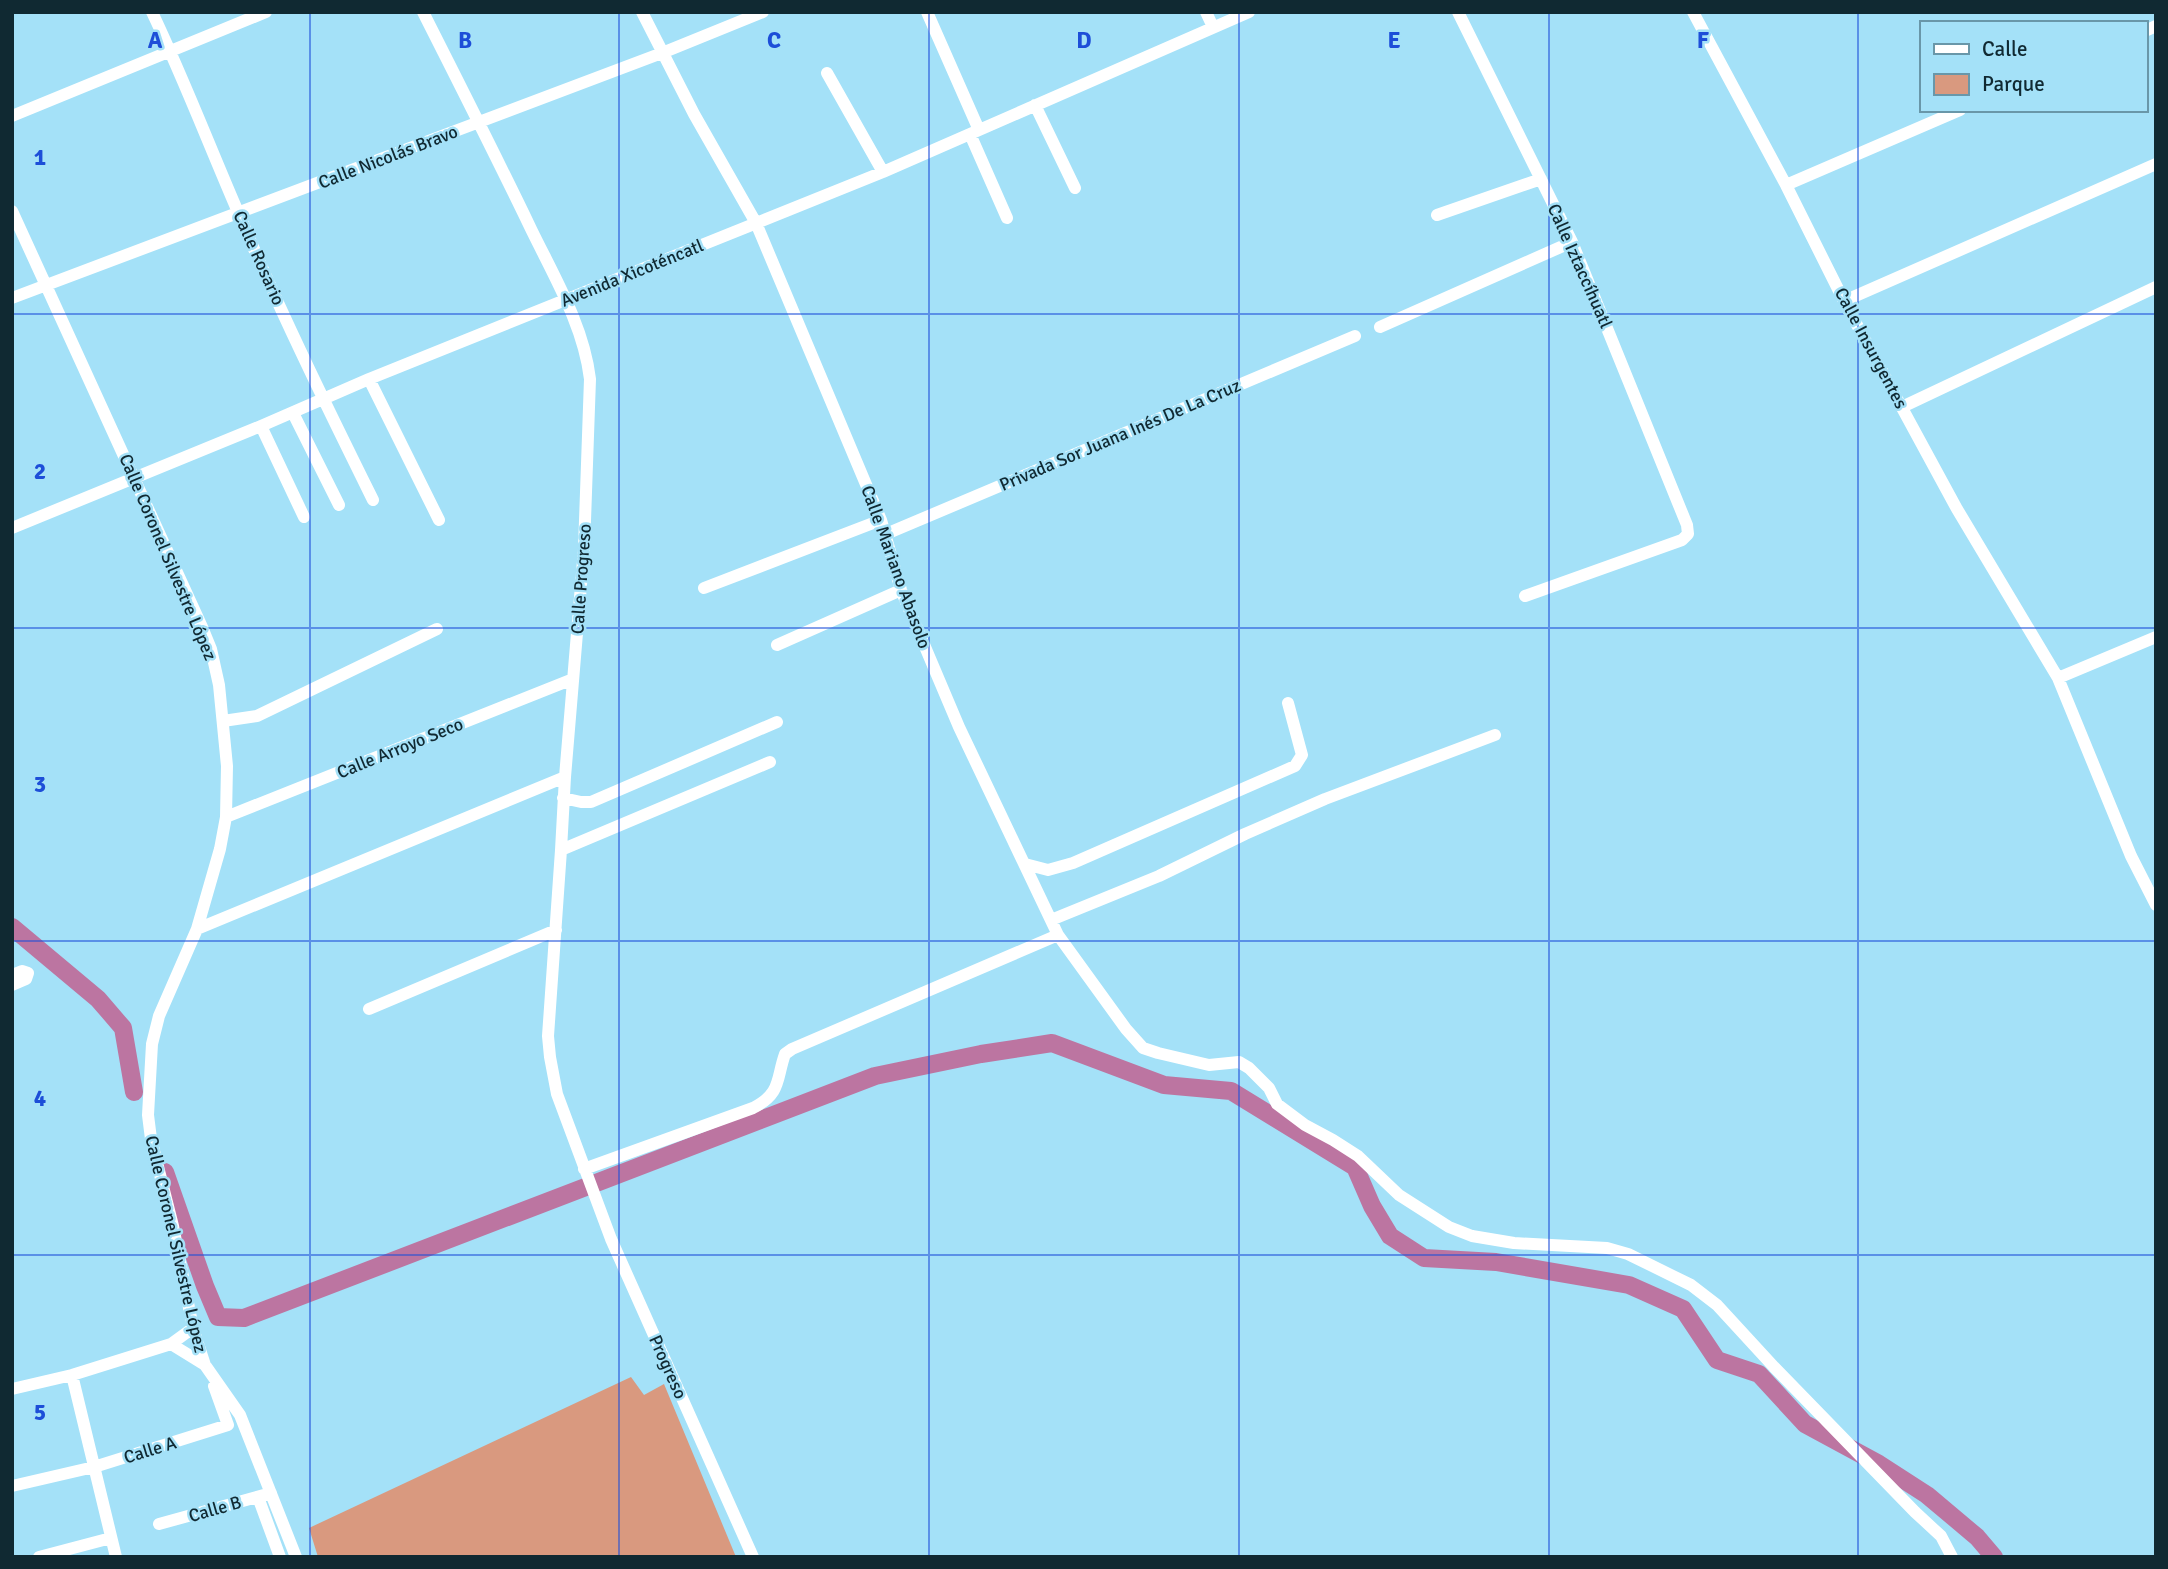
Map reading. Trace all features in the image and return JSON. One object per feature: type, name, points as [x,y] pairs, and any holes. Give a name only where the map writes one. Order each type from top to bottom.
[{"type":"street","name":"Calle Rosario","points":[[152,12],[238,214],[373,500]]},
{"type":"street","points":[[12,116],[266,12]]},
{"type":"street","name":"Calle Progreso","points":[[423,12],[565,300],[587,355],[590,379],[584,549],[563,797],[548,1036],[556,1094],[585,1172]]},
{"type":"street","name":"Calle Mariano Abasolo","points":[[642,12],[756,223],[881,520],[901,590],[959,727],[1058,934],[1126,1029],[1143,1048],[1158,1053],[1209,1065],[1239,1062],[1249,1068],[1269,1088],[1277,1104],[1304,1125],[1358,1156],[1399,1195],[1449,1227],[1472,1236],[1514,1244],[1606,1248],[1628,1254],[1691,1285],[1717,1305],[1774,1367],[1941,1536],[1952,1557]]},
{"type":"street","name":"Calle Nicolás Bravo","points":[[12,298],[480,123],[763,12]]},
{"type":"street","points":[[927,12],[1007,218]]},
{"type":"street","points":[[1206,12],[1213,27]]},
{"type":"street","name":"Avenida Xicoténcatl","points":[[12,528],[135,479],[369,379],[883,172],[1249,12]]},
{"type":"street","name":"Calle Iztaccíhuatl","points":[[1458,12],[1572,242],[1687,525],[1688,534],[1682,540],[1525,596]]},
{"type":"street","name":"Calle Insurgentes","points":[[1693,12],[1786,185],[1844,301],[1957,509],[2059,678],[2131,856],[2156,905]]},
{"type":"street","points":[[828,73],[883,172]]},
{"type":"street","points":[[1035,105],[1075,188]]},
{"type":"street","points":[[1786,185],[1956,112]]},
{"type":"street","points":[[1844,301],[2156,164]]},
{"type":"street","points":[[1437,215],[1541,179]]},
{"type":"street","name":"Calle Coronel Silvestre López","points":[[12,211],[211,649],[219,685],[227,766],[226,817],[220,849],[197,929],[157,1025],[152,1044],[148,1115],[193,1328],[206,1367],[240,1415],[296,1557]]},
{"type":"street","points":[[1380,327],[1572,242]]},
{"type":"street","points":[[1902,407],[2156,287]]},
{"type":"street","name":"Privada Sor Juana Inés De La Cruz","points":[[886,534],[1355,336]]},
{"type":"street","points":[[369,379],[439,520]]},
{"type":"street","points":[[293,413],[339,505]]},
{"type":"street","points":[[261,426],[304,517]]},
{"type":"street","points":[[704,588],[881,520]]},
{"type":"street","points":[[777,645],[901,590]]},
{"type":"street","points":[[223,721],[257,716],[437,629]]},
{"type":"street","points":[[2059,678],[2156,637]]},
{"type":"street","name":"Calle Arroyo Seco","points":[[226,817],[573,679]]},
{"type":"street","points":[[1025,864],[1048,870],[1073,863],[1295,766],[1302,755],[1288,702]]},
{"type":"street","points":[[563,797],[591,802],[777,722]]},
{"type":"street","points":[[1051,920],[1159,876],[1325,799],[1495,735]]},
{"type":"street","points":[[561,850],[770,762]]},
{"type":"street","points":[[197,929],[565,777]]},
{"type":"street","points":[[369,1009],[556,930]]},
{"type":"street","points":[[585,1172],[753,1108],[770,1095],[779,1082],[785,1054],[792,1049],[1058,934]]},
{"type":"street","points":[[12,975],[22,971],[28,973],[26,979],[12,985]]},
{"type":"street","name":"Progreso","points":[[585,1172],[611,1239],[753,1557]]},
{"type":"street","points":[[12,1389],[72,1375],[171,1344],[193,1328]]},
{"type":"street","points":[[171,1344],[206,1367]]},
{"type":"street","name":"Calle A","points":[[12,1486],[94,1467],[228,1425],[206,1367]]},
{"type":"street","points":[[72,1375],[116,1557]]},
{"type":"street","name":"Calle B","points":[[159,1524],[271,1493]]},
{"type":"street","points":[[258,1497],[280,1557]]},
{"type":"street","points":[[38,1557],[111,1538]]},
{"type":"green space","points":[[631,1377],[644,1395],[664,1384],[736,1557],[318,1557],[309,1528]]},
{"type":"waterway","points":[[12,927],[98,999],[123,1028],[134,1092]]},
{"type":"waterway","points":[[165,1172],[218,1317],[244,1318],[875,1076],[981,1054],[1052,1043],[1164,1085],[1231,1091],[1355,1167],[1372,1206],[1390,1236],[1424,1258],[1496,1262],[1629,1285],[1683,1309],[1717,1360],[1759,1374],[1805,1424],[1879,1464],[1927,1495],[1977,1537],[1994,1557]]}]
